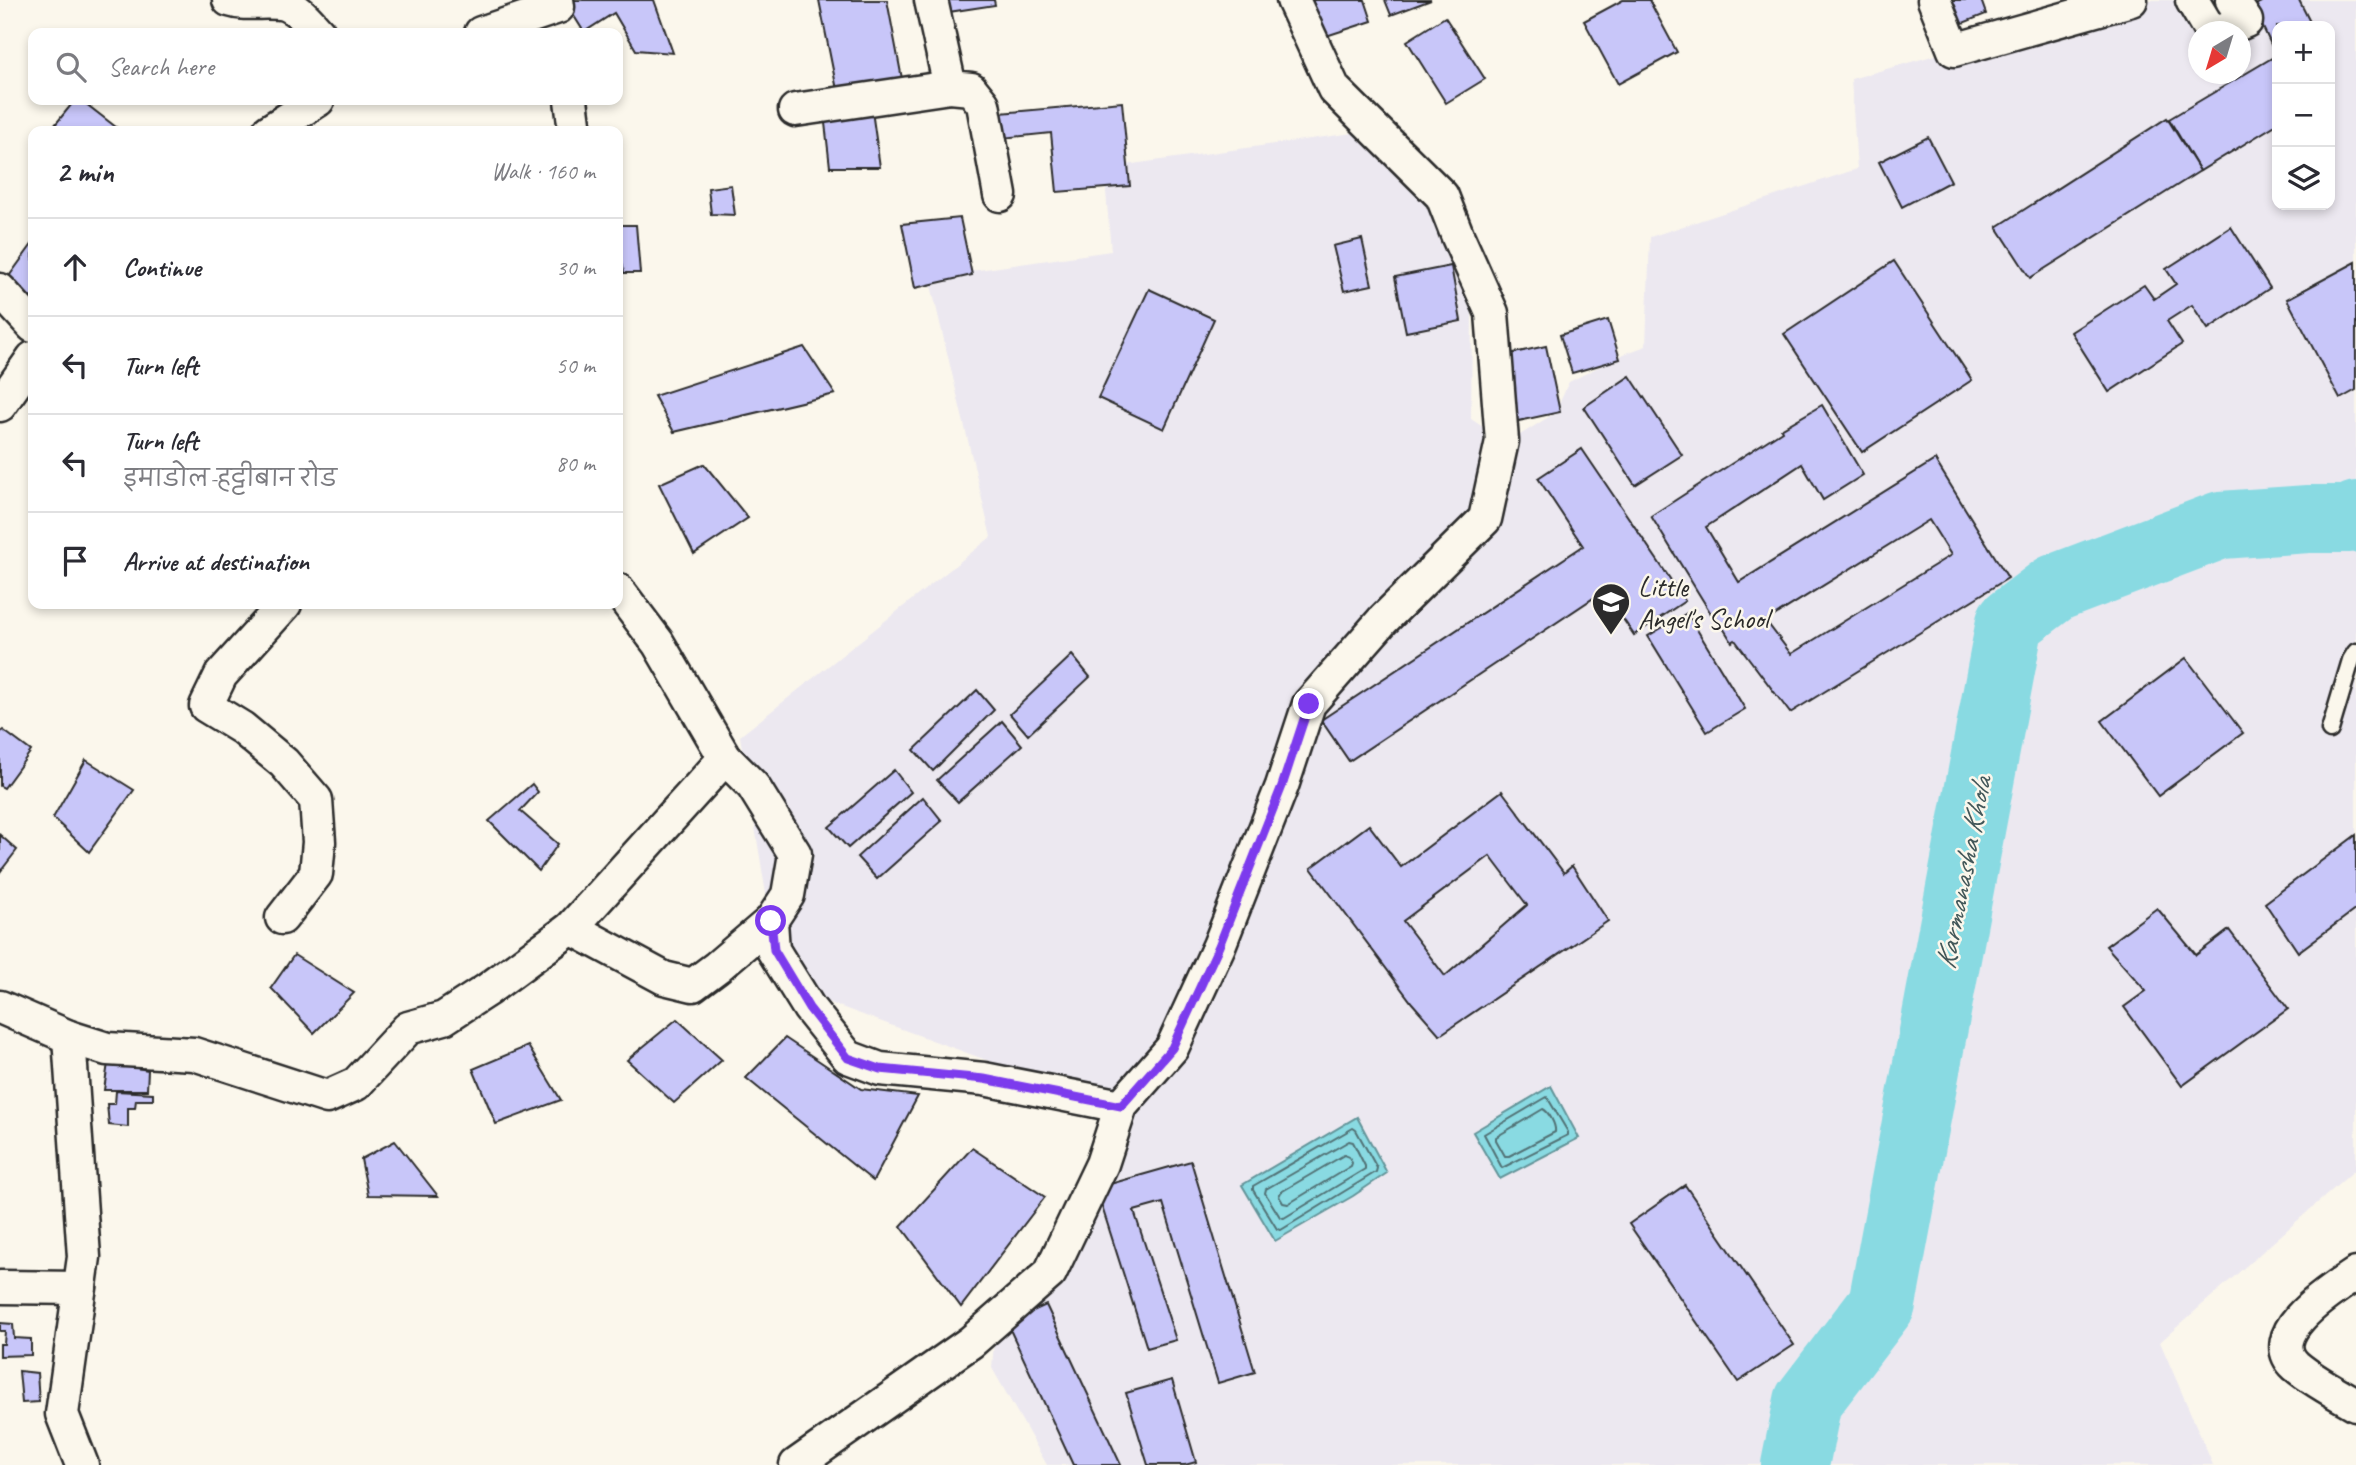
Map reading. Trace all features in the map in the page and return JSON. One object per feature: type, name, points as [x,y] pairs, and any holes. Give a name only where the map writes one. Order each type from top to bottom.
[{"type":"street","points":[[229,0],[237,3],[284,4],[306,18],[314,28]]},
{"type":"street","points":[[931,0],[950,87]]},
{"type":"street","points":[[796,1465],[971,1342],[1050,1273],[1102,1164],[1121,1106],[1172,1048],[1219,946],[1282,786],[1309,704],[1383,620],[1485,519],[1502,441],[1492,313],[1442,196],[1334,89],[1293,0]]},
{"type":"street","points":[[1934,0],[1954,50],[2064,9],[2131,0]]},
{"type":"street","points":[[2192,0],[2204,21]]},
{"type":"street","points":[[2232,0],[2246,21]]},
{"type":"street","points":[[500,28],[559,13]]},
{"type":"street","points":[[796,110],[950,87],[971,89],[983,104],[1000,195]]},
{"type":"street","points":[[277,126],[310,105]]},
{"type":"street","points":[[572,105],[574,126]]},
{"type":"street","points":[[0,290],[28,321]]},
{"type":"street","points":[[0,405],[28,365]]},
{"type":"street","points":[[571,928],[664,978],[692,985],[771,921],[788,895],[794,854],[753,786],[725,758],[657,643],[623,597]]},
{"type":"street","points":[[280,609],[221,675],[206,706],[242,727],[284,763],[316,800],[319,842],[316,874],[282,918]]},
{"type":"street","points":[[0,1007],[69,1037],[107,1049],[194,1054],[327,1097],[356,1084],[408,1028],[444,1018],[571,928],[725,758]]},
{"type":"street","points":[[771,921],[774,950],[809,1008],[848,1058],[880,1069],[984,1079],[1121,1106]]},
{"type":"street","points":[[69,1037],[84,1257],[62,1414],[82,1465]]},
{"type":"street","points":[[2356,1274],[2310,1306],[2291,1329],[2287,1349],[2294,1365],[2356,1404]]},
{"type":"street","points":[[0,1287],[80,1288]]},
{"type":"lane","points":[[2330,730],[2351,660],[2356,652]]},
{"type":"shaded area","name":"Little Angel's School","points":[[2131,0],[2356,0],[2356,1169],[2160,1342],[2213,1465],[1047,1465],[992,1368],[996,1315],[1047,1257],[1112,1106],[781,985],[740,736],[991,537],[929,277],[1111,251],[1104,168],[1353,133],[1452,224],[1472,309],[1471,419],[1507,443],[1555,413],[1569,382],[1646,346],[1650,237],[1857,169],[1851,79]]},
{"type":"water","points":[[1551,1086],[1579,1138],[1500,1179],[1473,1132]]},
{"type":"water","points":[[1357,1117],[1387,1173],[1275,1241],[1242,1185]]},
{"type":"building","points":[[564,0],[654,0],[673,53],[636,50],[614,13],[590,28],[582,28]]},
{"type":"building","points":[[819,0],[887,0],[903,84],[839,100]]},
{"type":"building","points":[[940,0],[994,0],[995,5],[942,13]]},
{"type":"building","points":[[1308,0],[1365,0],[1372,21],[1320,38]]},
{"type":"building","points":[[1385,0],[1431,0],[1391,15]]},
{"type":"building","points":[[1623,0],[1649,0],[1677,52],[1618,84],[1584,21]]},
{"type":"building","points":[[1943,0],[1981,0],[1986,14],[1953,27]]},
{"type":"building","points":[[2265,0],[2299,0],[2310,21],[2272,21],[2272,47],[2253,6]]},
{"type":"building","points":[[1445,17],[1485,79],[1446,103],[1407,41]]},
{"type":"building","points":[[2272,58],[2272,127],[2200,171],[2169,119],[2228,84],[2251,84],[2251,70]]},
{"type":"building","points":[[1122,102],[1130,186],[1057,192],[1051,133],[1002,138],[1000,113]]},
{"type":"building","points":[[71,105],[87,105],[115,126],[54,126]]},
{"type":"building","points":[[872,111],[880,167],[830,167],[824,114]]},
{"type":"building","points":[[2167,118],[2200,171],[2030,278],[1997,227]]},
{"type":"building","points":[[1928,137],[1951,181],[1902,207],[1879,162]]},
{"type":"building","points":[[731,185],[735,215],[711,214],[708,188]]},
{"type":"building","points":[[960,218],[972,275],[915,288],[902,224]]},
{"type":"building","points":[[623,225],[636,225],[640,273],[624,273]]},
{"type":"building","points":[[2231,227],[2270,288],[2208,329],[2192,305],[2167,321],[2182,344],[2109,392],[2071,332],[2144,285],[2154,299],[2176,284],[2166,269]]},
{"type":"building","points":[[1362,239],[1372,285],[1344,291],[1333,246]]},
{"type":"building","points":[[28,250],[28,305],[2,286]]},
{"type":"building","points":[[1894,261],[1972,380],[1862,452],[1784,334]]},
{"type":"building","points":[[2356,262],[2356,390],[2340,399],[2287,299]]},
{"type":"building","points":[[1451,266],[1461,321],[1406,332],[1395,277]]},
{"type":"building","points":[[1149,289],[1214,319],[1164,429],[1098,398]]},
{"type":"building","points":[[1608,320],[1620,359],[1572,373],[1560,335]]},
{"type":"building","points":[[1546,346],[1560,412],[1514,422],[1500,356]]},
{"type":"building","points":[[804,347],[835,394],[674,432],[654,396]]},
{"type":"building","points":[[1630,376],[1682,455],[1635,485],[1584,407]]},
{"type":"building","points":[[1822,405],[1863,475],[1823,500],[1802,464],[1706,527],[1739,582],[1935,460],[2008,578],[1790,713],[1735,640],[1732,642],[1720,623],[1718,625],[1651,516],[1782,431],[1781,429]],"holes":[[[1929,520],[1951,555],[1791,654],[1766,621]]]},
{"type":"building","points":[[1582,449],[1685,601],[1634,635],[1604,591],[1349,761],[1321,720],[1583,546],[1538,478]]},
{"type":"building","points":[[704,464],[748,518],[694,554],[659,484]]},
{"type":"building","points":[[1687,613],[1745,709],[1707,732],[1648,636]]},
{"type":"building","points":[[1072,655],[1090,677],[1028,735],[1010,714]]},
{"type":"building","points":[[2186,658],[2243,733],[2158,796],[2102,721]]},
{"type":"building","points":[[977,690],[994,710],[933,771],[914,750]]},
{"type":"building","points":[[1002,721],[1022,745],[958,802],[937,780]]},
{"type":"building","points":[[3,730],[31,751],[4,788],[0,786],[0,733]]},
{"type":"building","points":[[86,760],[134,790],[89,852],[53,818]]},
{"type":"building","points":[[894,770],[911,792],[848,848],[829,827]]},
{"type":"building","points":[[532,784],[538,792],[520,811],[558,844],[539,871],[489,821]]},
{"type":"building","points":[[1502,791],[1564,873],[1572,866],[1608,921],[1440,1035],[1412,1003],[1311,868],[1369,825],[1401,867]],"holes":[[[1490,856],[1527,905],[1445,976],[1403,921]]]},
{"type":"building","points":[[923,797],[942,821],[877,879],[857,857]]},
{"type":"building","points":[[0,835],[17,850],[0,872]]},
{"type":"building","points":[[2356,835],[2356,909],[2298,952],[2265,903]]},
{"type":"building","points":[[2157,908],[2196,955],[2229,930],[2288,1009],[2182,1086],[2124,1007],[2146,991],[2106,946]]},
{"type":"building","points":[[294,955],[354,993],[314,1033],[271,988]]},
{"type":"building","points":[[677,1019],[722,1060],[674,1103],[627,1060]]},
{"type":"building","points":[[785,1038],[861,1089],[918,1096],[873,1181],[746,1078]]},
{"type":"building","points":[[528,1046],[561,1100],[496,1124],[473,1069]]},
{"type":"building","points":[[108,1063],[148,1070],[147,1090],[104,1090]]},
{"type":"building","points":[[116,1091],[153,1093],[153,1100],[136,1100],[135,1108],[128,1108],[128,1127],[109,1125],[107,1104],[115,1104]]},
{"type":"building","points":[[395,1141],[438,1196],[368,1195],[361,1159]]},
{"type":"building","points":[[972,1148],[1045,1197],[961,1307],[901,1226]]},
{"type":"building","points":[[1191,1161],[1255,1372],[1218,1383],[1163,1203],[1134,1211],[1176,1340],[1147,1348],[1096,1188]]},
{"type":"building","points":[[1685,1185],[1794,1345],[1738,1382],[1629,1224]]},
{"type":"building","points":[[1046,1305],[1121,1465],[1073,1465],[1007,1323]]},
{"type":"building","points":[[0,1323],[13,1324],[14,1338],[31,1339],[31,1355],[0,1356],[0,1344],[4,1344],[5,1331],[0,1331]]},
{"type":"building","points":[[19,1371],[37,1373],[39,1402],[22,1403]]},
{"type":"building","points":[[1172,1380],[1196,1462],[1185,1465],[1148,1465],[1126,1393]]},
{"type":"waterway","name":"Karmanasha Khola","points":[[1795,1465],[1808,1401],[1882,1304],[2010,622],[2055,588],[2221,525],[2350,519],[2356,515]]},
{"type":"place","name":"Little Angel's School","points":[[1611,636]]},
{"type":"route","points":[[771,921],[774,950],[809,1008],[848,1058],[880,1069],[984,1079],[1121,1106],[1172,1048],[1219,946],[1282,786],[1309,704]]}]
